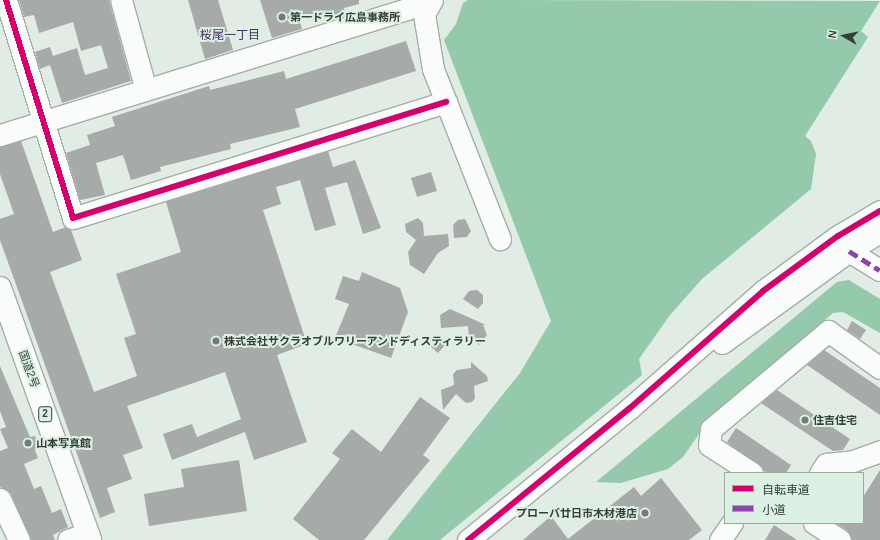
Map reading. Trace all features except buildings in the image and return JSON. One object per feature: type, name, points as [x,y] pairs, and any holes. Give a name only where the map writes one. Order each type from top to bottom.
[{"type":"highway","name":"国道2号","points":[[0,288],[89,536]]},
{"type":"street","points":[[6,0],[42,122],[73,218],[446,102]]},
{"type":"street","points":[[121,0],[146,90]]},
{"type":"street","points":[[0,135],[407,9],[419,0]]},
{"type":"street","points":[[432,0],[424,14],[424,26],[434,69],[500,240]]},
{"type":"street","points":[[468,540],[630,408],[763,291],[838,236],[880,211]]},
{"type":"street","points":[[630,408],[849,251],[880,232]]},
{"type":"street","points":[[849,251],[880,270]]},
{"type":"street","points":[[750,472],[708,445],[711,429],[828,331],[880,368]]},
{"type":"street","points":[[821,472],[826,464],[853,461],[880,451]]},
{"type":"street","points":[[0,499],[19,540]]},
{"type":"street","points":[[720,540],[731,524]]},
{"type":"street","points":[[816,524],[840,540]]},
{"type":"street","points":[[68,540],[89,536]]},
{"type":"shaded area","points":[[468,0],[880,1],[861,31],[868,37],[805,136],[811,141],[816,154],[811,189],[702,279],[670,315],[639,359],[642,375],[440,540],[387,540],[520,373],[551,321],[444,40],[456,24],[463,3]]},
{"type":"shaded area","points":[[849,280],[880,299],[880,333],[843,312],[833,313],[704,427],[683,457],[668,469],[621,483],[596,482],[837,282]]},
{"type":"marked path","points":[[849,251],[880,270]]},
{"type":"cycle path","points":[[6,0],[73,218],[446,102]]},
{"type":"cycle path","points":[[468,540],[630,408],[763,291],[838,236],[880,211]]},
{"type":"place","name":"第一ドライ広島事務所","points":[[282,17]]},
{"type":"place","name":"株式会社サクラオブルワリーアンドディスティラリー","points":[[216,341]]},
{"type":"place","name":"住吉住宅","points":[[805,420]]},
{"type":"place","name":"山本写真館","points":[[28,443]]},
{"type":"place","name":"プローバ廿日市木材港店","points":[[645,513]]},
{"type":"district","name":"桜尾一丁目","points":[[230,36]]}]
